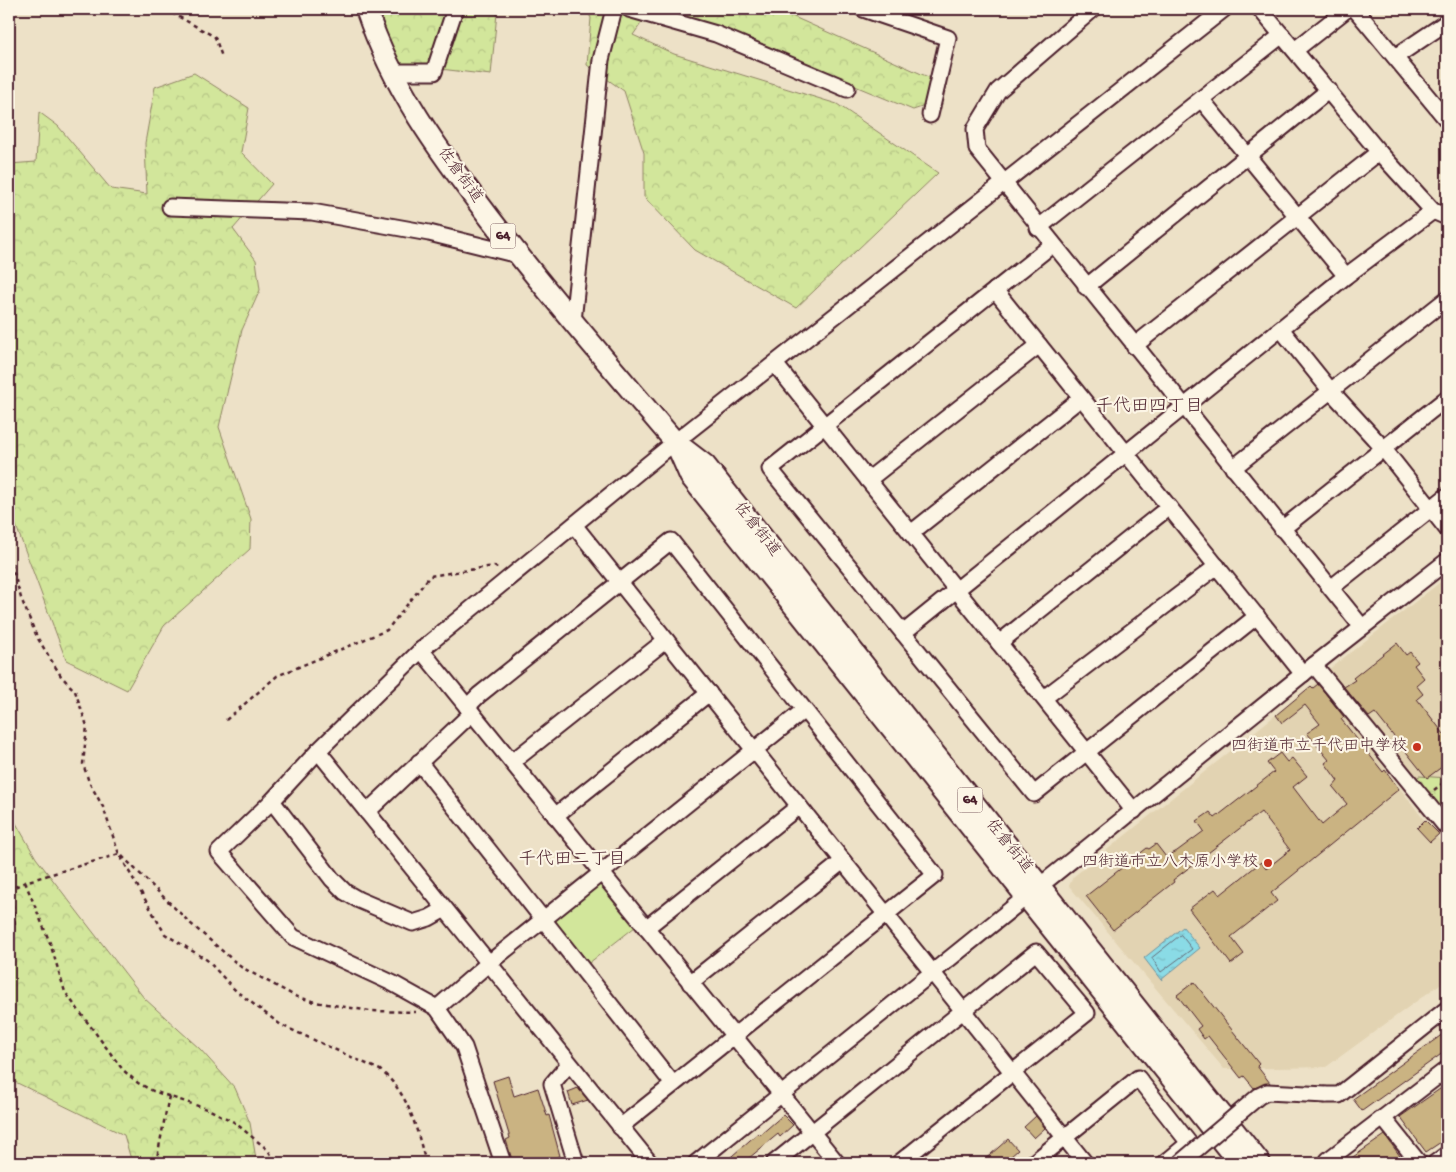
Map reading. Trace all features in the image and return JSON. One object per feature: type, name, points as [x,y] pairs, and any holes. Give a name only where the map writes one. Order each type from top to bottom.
[{"type":"main road","name":"佐倉街道","points":[[366,9],[391,72],[416,117],[518,255],[675,442],[690,476],[1033,892],[1260,1163]]},
{"type":"main road","name":"佐倉街道","points":[[1033,892],[1239,1163]]},
{"type":"street","points":[[391,72],[434,72],[455,9]]},
{"type":"street","points":[[573,321],[600,60],[614,9]]},
{"type":"street","points":[[630,9],[716,34],[847,89]]},
{"type":"street","points":[[863,9],[948,38],[930,115]]},
{"type":"street","points":[[1093,9],[998,91],[975,129],[977,149],[1038,228],[1362,627]]},
{"type":"street","points":[[503,1163],[464,1047],[437,1008],[392,983],[293,937],[220,852],[272,801],[318,751],[421,650],[675,442],[1004,185],[1224,9]]},
{"type":"street","points":[[1260,9],[1379,152],[1433,211],[1447,217]]},
{"type":"street","points":[[1295,50],[1347,9]]},
{"type":"street","points":[[1355,9],[1446,115]]},
{"type":"street","points":[[1395,57],[1447,22]]},
{"type":"street","points":[[1038,228],[1282,35]]},
{"type":"street","points":[[1086,287],[1329,90]]},
{"type":"street","points":[[1201,99],[1346,276]]},
{"type":"street","points":[[1134,346],[1379,152]]},
{"type":"street","points":[[170,207],[312,212],[429,232],[518,255]]},
{"type":"street","points":[[903,632],[1346,276],[1433,211]]},
{"type":"street","points":[[1052,244],[770,469],[1034,794],[1257,616]]},
{"type":"street","points":[[995,290],[1257,616],[1308,669],[1447,828]]},
{"type":"street","points":[[1233,468],[1447,300]]},
{"type":"street","points":[[1281,329],[1330,390],[1383,448],[1447,529]]},
{"type":"street","points":[[868,480],[1039,345]]},
{"type":"street","points":[[775,364],[1134,811]]},
{"type":"street","points":[[911,534],[1081,398]]},
{"type":"street","points":[[1282,528],[1447,398]]},
{"type":"street","points":[[1331,588],[1447,496]]},
{"type":"street","points":[[999,643],[1169,507]]},
{"type":"street","points":[[574,525],[1086,1163]]},
{"type":"street","points":[[367,812],[470,710],[479,695],[671,541],[935,875],[620,1127]]},
{"type":"street","points":[[696,1163],[1308,669],[1447,562]]},
{"type":"street","points":[[1044,698],[1217,566]]},
{"type":"street","points":[[512,762],[666,640]]},
{"type":"street","points":[[421,650],[837,1163]]},
{"type":"street","points":[[556,816],[709,693]]},
{"type":"street","points":[[437,1008],[488,963],[804,710]]},
{"type":"street","points":[[318,751],[650,1163]]},
{"type":"street","points":[[419,762],[673,1084]]},
{"type":"street","points":[[272,801],[332,879],[345,892],[413,923],[429,918],[445,909]]},
{"type":"street","points":[[646,928],[799,806]]},
{"type":"street","points":[[690,983],[843,860]]},
{"type":"street","points":[[774,1163],[1036,952],[1087,1014],[899,1163]]},
{"type":"street","points":[[1180,1163],[1259,1096],[1267,1092],[1339,1095],[1447,1009]]},
{"type":"street","points":[[569,1064],[552,1084],[576,1163]]},
{"type":"street","points":[[1330,1163],[1328,1160],[1447,1069]]},
{"type":"street","points":[[1033,1163],[1138,1078],[1189,1143],[1165,1163]]},
{"type":"street","points":[[1383,1118],[1419,1163]]},
{"type":"street","points":[[1435,1163],[1447,1154]]},
{"type":"path","points":[[165,9],[215,37],[222,57]]},
{"type":"path","points":[[9,556],[37,637],[61,676],[75,691],[87,726],[83,764],[89,782],[103,808],[119,854],[165,934],[207,960],[236,991],[281,1025],[380,1070],[393,1080],[413,1118],[426,1163]]},
{"type":"path","points":[[226,720],[277,676],[387,630],[430,576],[494,566],[509,578]]},
{"type":"path","points":[[9,927],[15,926],[11,889],[25,882],[119,854]]},
{"type":"path","points":[[119,854],[190,923],[241,967],[295,996],[315,1002],[370,1011],[408,1013],[437,1008]]},
{"type":"path","points":[[25,882],[50,943],[65,992],[122,1070],[138,1083],[210,1110],[234,1122],[268,1150],[276,1163]]},
{"type":"path","points":[[156,1163],[169,1096]]},
{"type":"shaded area","name":"四街道市立千代田中学校","points":[[1447,577],[1447,817],[1327,677],[1328,670]]},
{"type":"shaded area","name":"四街道市立八木原小学校","points":[[1318,681],[1447,850],[1447,979],[1326,1067],[1224,1069],[1069,886],[1073,877]]},
{"type":"green space","points":[[378,9],[478,9],[497,13],[491,75],[398,64]]},
{"type":"green space","points":[[586,9],[776,9],[935,80],[928,105],[913,110],[785,57],[650,11],[633,35],[674,54],[837,104],[938,173],[796,308],[695,250],[644,197],[644,153],[624,91],[587,65],[591,18]]},
{"type":"green space","points":[[194,73],[249,108],[241,152],[272,184],[233,229],[256,260],[260,290],[242,330],[219,427],[251,519],[250,549],[164,626],[127,690],[66,660],[9,507],[9,164],[36,162],[39,112],[58,126],[111,189],[147,194],[145,143],[155,87]]},
{"type":"green space","points":[[1419,776],[1447,778],[1447,821],[1414,780]]},
{"type":"green space","points":[[9,811],[36,858],[144,998],[200,1049],[235,1088],[250,1123],[256,1159],[252,1163],[132,1163],[124,1135],[9,1079]]},
{"type":"green space","points":[[599,883],[635,927],[589,963],[553,918]]},
{"type":"water","points":[[1183,927],[1200,948],[1161,980],[1144,958]]},
{"type":"building","points":[[1397,643],[1406,655],[1410,652],[1418,662],[1414,665],[1424,678],[1416,685],[1423,694],[1417,699],[1447,738],[1447,763],[1427,778],[1375,713],[1369,717],[1344,687],[1355,680],[1353,678]]},
{"type":"building","points":[[1318,684],[1344,717],[1341,719],[1399,789],[1271,893],[1277,901],[1231,937],[1244,954],[1231,964],[1189,909],[1215,889],[1220,895],[1261,862],[1266,869],[1290,850],[1261,812],[1173,880],[1174,882],[1113,930],[1086,896],[1147,848],[1149,849],[1156,844],[1166,857],[1177,851],[1204,831],[1197,821],[1210,812],[1215,818],[1274,772],[1267,763],[1280,753],[1287,762],[1292,758],[1307,776],[1293,787],[1322,825],[1347,804],[1333,787],[1338,781],[1325,763],[1329,760],[1307,733],[1320,724],[1305,705],[1282,723],[1276,715],[1311,686],[1313,688]]},
{"type":"building","points":[[1425,820],[1439,834],[1430,842],[1417,828]]},
{"type":"building","points":[[1194,982],[1259,1064],[1257,1066],[1270,1083],[1254,1088],[1244,1076],[1241,1078],[1208,1036],[1204,1039],[1197,1029],[1201,1026],[1177,995]]},
{"type":"building","points":[[1447,1031],[1447,1050],[1362,1111],[1353,1099]]},
{"type":"building","points":[[508,1076],[514,1096],[538,1088],[547,1116],[549,1115],[560,1156],[539,1163],[513,1163],[506,1140],[510,1138],[493,1081]]},
{"type":"building","points":[[1447,1084],[1447,1138],[1426,1152],[1400,1117]]},
{"type":"building","points":[[578,1088],[588,1100],[572,1105],[568,1092]]},
{"type":"building","points":[[783,1115],[793,1125],[780,1137],[778,1134],[743,1163],[724,1163],[758,1133],[760,1135]]},
{"type":"building","points":[[1036,1116],[1045,1128],[1034,1138],[1024,1127]]},
{"type":"building","points":[[1385,1135],[1405,1163],[1344,1163],[1372,1144]]},
{"type":"building","points":[[1008,1139],[1018,1150],[1003,1163],[981,1163]]},
{"type":"place","name":"四街道市立千代田中学校","points":[[1417,747]]},
{"type":"place","name":"四街道市立八木原小学校","points":[[1268,863]]},
{"type":"district","name":"千代田四丁目","points":[[1149,407]]},
{"type":"district","name":"千代田二丁目","points":[[572,860]]}]
